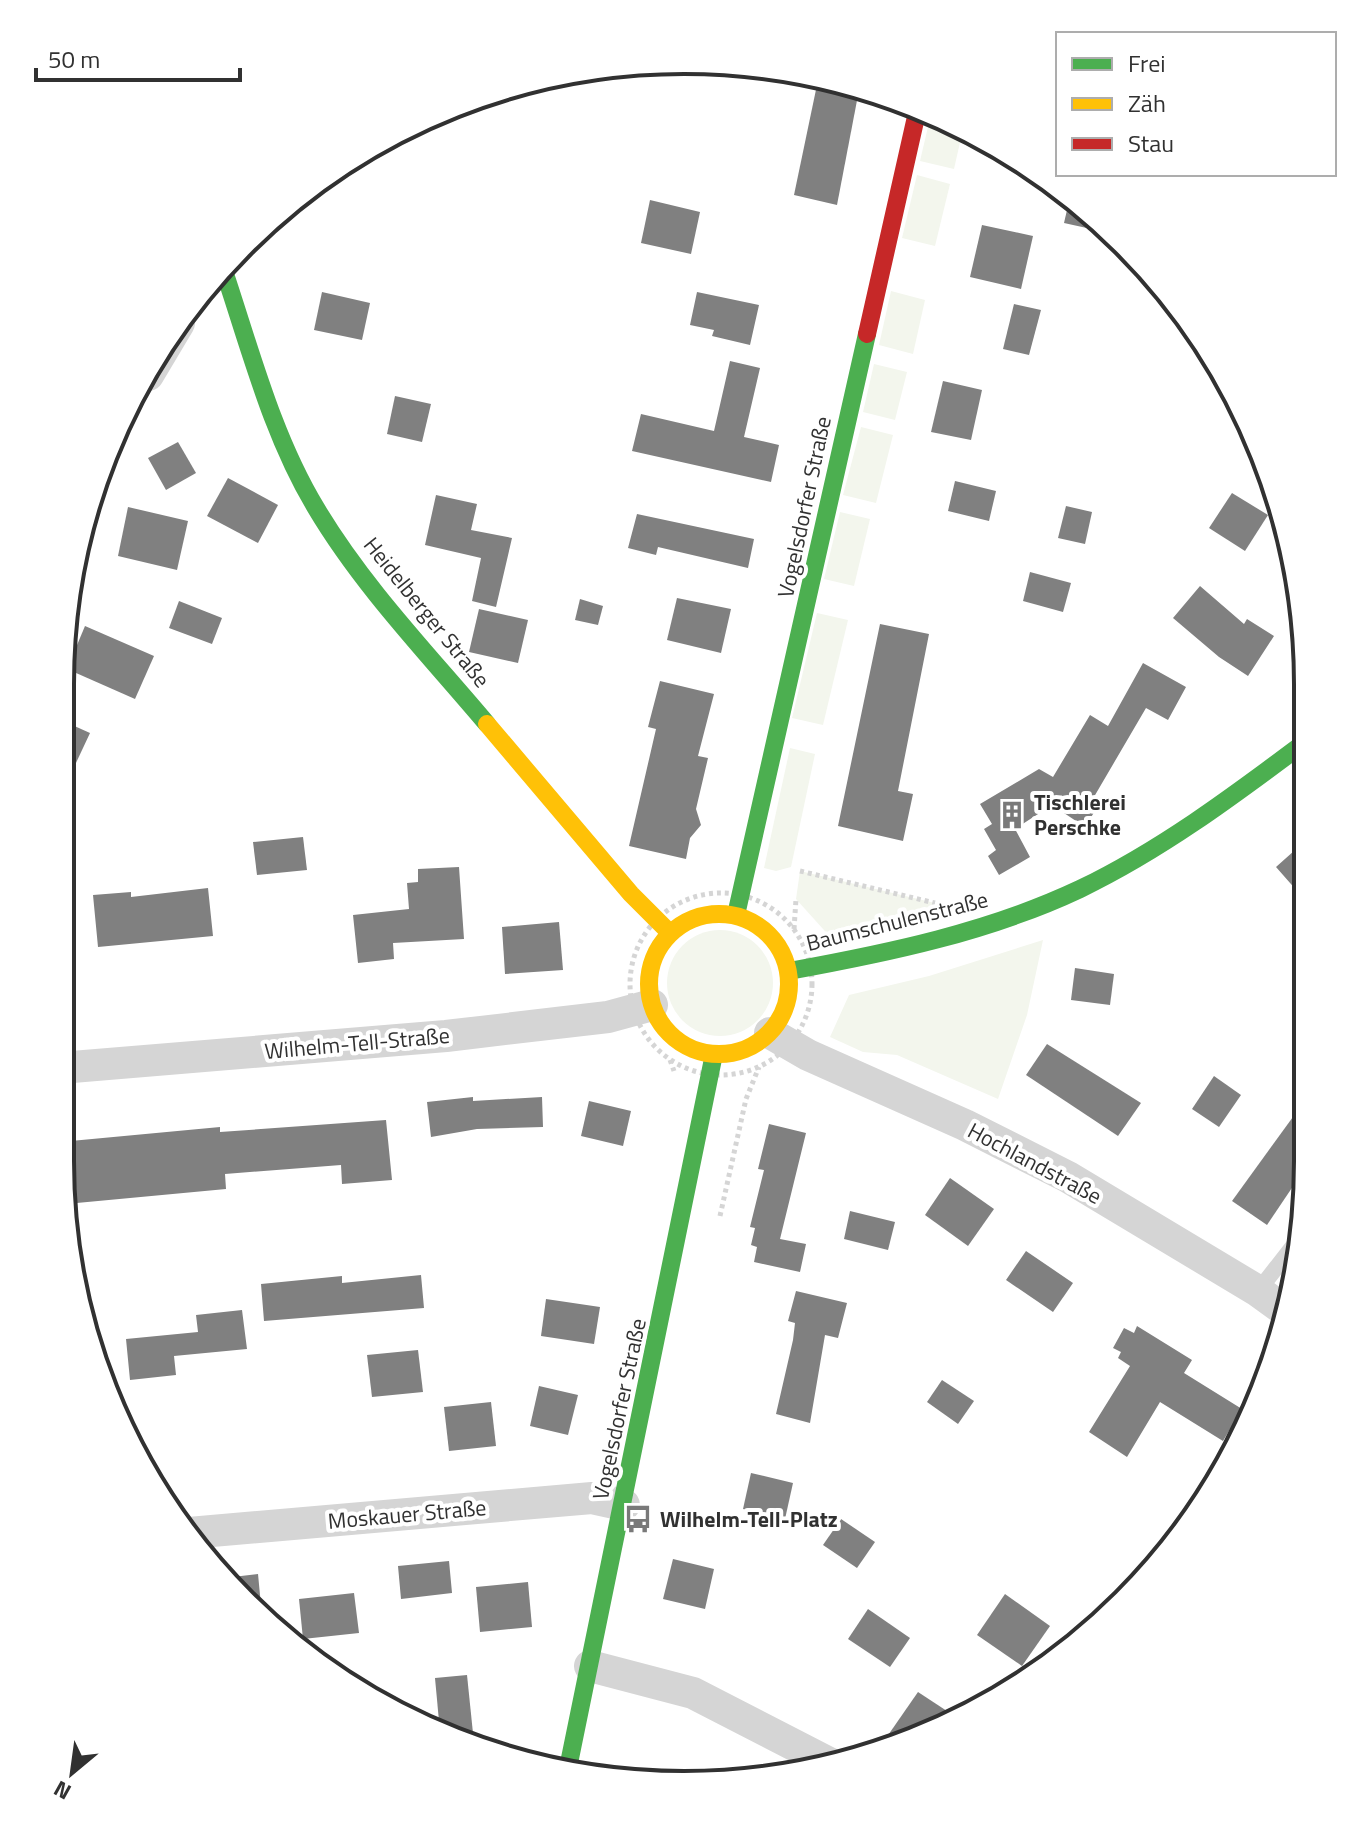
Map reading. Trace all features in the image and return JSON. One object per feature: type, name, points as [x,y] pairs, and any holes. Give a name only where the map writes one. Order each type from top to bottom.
[{"type":"street","name":"Vogelsdorfer Straße","points":[[736,915],[915,119]]},
{"type":"street","name":"Heidelberger Straße","points":[[227,280],[274,418],[315,507],[368,583],[663,927]]},
{"type":"street","name":"Baumschulenstraße","points":[[789,971],[951,936],[1067,893],[1116,870],[1182,829],[1294,750]]},
{"type":"street","points":[[736,915],[755,923],[771,935],[783,952],[789,971],[789,993],[779,1039],[735,1053],[714,1054],[694,1049],[676,1039],[643,1008],[663,927],[700,916],[736,915]]},
{"type":"street","name":"Wilhelm-Tell-Straße","points":[[74,1067],[446,1036],[643,1008]]},
{"type":"street","name":"Hochlandstraße","points":[[779,1039],[1068,1177],[1276,1304]]},
{"type":"street","name":"Vogelsdorfer Straße","points":[[570,1760],[714,1054]]},
{"type":"street","name":"Moskauer Straße","points":[[200,1532],[592,1498],[624,1505]]},
{"type":"street","points":[[590,1666],[693,1693],[816,1756]]},
{"type":"lane","points":[[1258,1291],[1286,1259]]},
{"type":"path","points":[[800,871],[946,905]]},
{"type":"path","points":[[749,1090],[759,1067],[779,1039],[798,1033],[809,1007],[810,968],[794,930],[778,913],[741,895],[721,893],[689,899],[663,927],[637,948],[631,968],[648,1039],[670,1060],[712,1075],[759,1067]]},
{"type":"path","points":[[794,930],[796,899]]},
{"type":"shaded area","points":[[928,125],[960,140],[954,169],[920,161]]},
{"type":"shaded area","points":[[917,175],[950,184],[935,246],[902,238]]},
{"type":"shaded area","points":[[891,291],[925,300],[913,354],[879,345]]},
{"type":"shaded area","points":[[874,364],[907,372],[895,420],[863,412]]},
{"type":"shaded area","points":[[861,427],[893,435],[876,503],[843,495]]},
{"type":"shaded area","points":[[840,512],[870,519],[854,586],[824,579]]},
{"type":"shaded area","points":[[817,613],[848,620],[823,725],[792,718]]},
{"type":"shaded area","points":[[790,748],[815,754],[791,867],[776,871],[764,868]]},
{"type":"shaded area","points":[[800,871],[935,903],[931,916],[936,921],[833,940],[796,899]]},
{"type":"shaded area","points":[[720,930],[740,934],[758,945],[769,963],[773,983],[769,1003],[758,1021],[740,1032],[720,1036],[700,1032],[682,1021],[671,1003],[667,983],[671,963],[682,945],[700,934]]},
{"type":"shaded area","points":[[1043,940],[1027,1015],[998,1099],[897,1055],[863,1052],[830,1037],[849,995],[929,976]]},
{"type":"building","points":[[816,89],[857,99],[837,205],[794,195]]},
{"type":"building","points":[[650,200],[700,212],[691,254],[641,243]]},
{"type":"building","points":[[1067,210],[1090,229],[1064,223]]},
{"type":"building","points":[[982,225],[1033,236],[1021,289],[970,277]]},
{"type":"building","points":[[322,292],[370,303],[362,340],[314,330]]},
{"type":"building","points":[[697,292],[759,305],[750,345],[712,336],[714,330],[690,325]]},
{"type":"building","points":[[1014,304],[1041,310],[1029,355],[1003,349]]},
{"type":"building","points":[[730,361],[760,368],[744,437],[779,445],[771,482],[632,451],[641,414],[714,431]]},
{"type":"building","points":[[943,381],[982,390],[971,440],[931,432]]},
{"type":"building","points":[[395,396],[431,404],[422,442],[387,434]]},
{"type":"building","points":[[178,442],[196,473],[166,490],[148,458]]},
{"type":"building","points":[[228,478],[278,505],[258,543],[207,516]]},
{"type":"building","points":[[955,481],[996,491],[989,521],[948,511]]},
{"type":"building","points":[[1232,493],[1268,515],[1245,551],[1209,528]]},
{"type":"building","points":[[436,495],[477,504],[471,530],[512,538],[496,607],[472,601],[481,558],[425,545]]},
{"type":"building","points":[[1066,506],[1092,512],[1085,544],[1058,538]]},
{"type":"building","points":[[128,507],[188,521],[177,570],[118,556]]},
{"type":"building","points":[[637,514],[754,539],[748,568],[658,547],[656,555],[628,548]]},
{"type":"building","points":[[1030,572],[1071,583],[1063,612],[1023,601]]},
{"type":"building","points":[[1200,586],[1244,624],[1247,619],[1274,636],[1248,676],[1219,657],[1173,618]]},
{"type":"building","points":[[677,598],[731,609],[721,653],[667,640]]},
{"type":"building","points":[[580,599],[603,606],[598,625],[575,620]]},
{"type":"building","points":[[179,601],[222,618],[212,644],[169,628]]},
{"type":"building","points":[[479,609],[528,620],[518,663],[469,652]]},
{"type":"building","points":[[880,624],[929,634],[898,791],[913,794],[903,841],[838,826]]},
{"type":"building","points":[[85,626],[154,656],[135,699],[74,672],[75,650]]},
{"type":"building","points":[[1143,663],[1186,687],[1168,720],[1146,708],[1091,802],[1098,806],[1085,827],[1052,805],[1015,829],[1030,857],[999,875],[988,856],[996,850],[984,829],[992,824],[980,804],[1039,769],[1053,777],[1090,715],[1108,726]]},
{"type":"building","points":[[660,681],[714,694],[698,756],[708,758],[696,809],[701,825],[690,838],[686,859],[629,846],[656,729],[648,727]]},
{"type":"building","points":[[74,726],[90,733],[74,767]]},
{"type":"building","points":[[303,837],[307,870],[257,875],[253,842]]},
{"type":"building","points":[[1294,851],[1294,887],[1276,867]]},
{"type":"building","points":[[459,867],[464,939],[393,943],[394,959],[358,963],[353,915],[409,909],[407,883],[418,882],[418,869]]},
{"type":"building","points":[[208,888],[213,936],[98,947],[93,895],[131,892],[131,897]]},
{"type":"building","points":[[559,922],[563,970],[505,974],[502,927]]},
{"type":"building","points":[[1075,968],[1114,974],[1110,1005],[1071,1000]]},
{"type":"building","points":[[1047,1044],[1141,1103],[1118,1136],[1026,1075]]},
{"type":"building","points":[[1214,1076],[1241,1095],[1219,1127],[1192,1109]]},
{"type":"building","points":[[473,1097],[473,1101],[542,1097],[543,1127],[477,1129],[431,1137],[427,1102]]},
{"type":"building","points":[[589,1101],[631,1111],[623,1146],[581,1136]]},
{"type":"building","points":[[1294,1116],[1293,1186],[1267,1225],[1232,1201]]},
{"type":"building","points":[[386,1120],[392,1180],[342,1184],[341,1165],[225,1174],[226,1189],[75,1203],[74,1141],[220,1127],[220,1132]]},
{"type":"building","points":[[769,1124],[806,1133],[780,1239],[806,1244],[800,1272],[754,1262],[757,1247],[751,1245],[755,1228],[750,1227],[764,1170],[758,1169]]},
{"type":"building","points":[[950,1178],[994,1209],[968,1246],[925,1215]]},
{"type":"building","points":[[850,1211],[895,1222],[888,1250],[844,1239]]},
{"type":"building","points":[[1026,1251],[1073,1283],[1053,1312],[1006,1280]]},
{"type":"building","points":[[421,1275],[424,1308],[264,1321],[261,1284],[342,1276],[342,1283]]},
{"type":"building","points":[[796,1291],[847,1303],[838,1338],[825,1335],[810,1423],[776,1414],[793,1340],[795,1323],[788,1321]]},
{"type":"building","points":[[546,1299],[600,1307],[594,1344],[541,1336]]},
{"type":"building","points":[[242,1310],[247,1349],[174,1356],[176,1375],[130,1380],[126,1339],[198,1332],[196,1315]]},
{"type":"building","points":[[1137,1326],[1192,1360],[1184,1373],[1241,1409],[1223,1441],[1160,1402],[1127,1457],[1089,1432],[1130,1366],[1118,1358],[1121,1352],[1113,1348],[1124,1328],[1134,1333]]},
{"type":"building","points":[[418,1350],[423,1392],[372,1397],[367,1355]]},
{"type":"building","points":[[942,1380],[974,1401],[958,1424],[927,1402]]},
{"type":"building","points":[[539,1386],[578,1395],[568,1435],[530,1426]]},
{"type":"building","points":[[491,1402],[496,1446],[449,1451],[444,1407]]},
{"type":"building","points":[[751,1473],[793,1483],[785,1519],[743,1509]]},
{"type":"building","points":[[841,1519],[875,1542],[857,1568],[823,1545]]},
{"type":"building","points":[[673,1559],[714,1569],[705,1609],[663,1599]]},
{"type":"building","points":[[449,1561],[452,1593],[401,1599],[398,1566]]},
{"type":"building","points":[[258,1574],[260,1599],[253,1592],[238,1576]]},
{"type":"building","points":[[528,1582],[532,1627],[480,1632],[476,1587]]},
{"type":"building","points":[[354,1593],[359,1633],[305,1639],[299,1599]]},
{"type":"building","points":[[1005,1594],[1050,1626],[1022,1666],[977,1635]]},
{"type":"building","points":[[868,1609],[910,1638],[890,1667],[848,1639]]},
{"type":"building","points":[[467,1675],[473,1733],[439,1719],[435,1678]]},
{"type":"building","points":[[918,1692],[947,1711],[917,1725],[887,1736]]},
{"type":"traffic: fast","points":[[227,280],[275,423],[316,508],[375,593],[487,724]]},
{"type":"traffic: fast","points":[[736,915],[867,334]]},
{"type":"traffic: fast","points":[[789,971],[863,957],[974,929],[1080,889],[1168,840],[1294,750]]},
{"type":"traffic: fast","points":[[570,1760],[714,1054]]},
{"type":"traffic: slow","points":[[487,724],[631,894],[670,933]]},
{"type":"traffic: slow","points":[[719,914],[746,919],[769,934],[784,957],[789,984],[784,1011],[769,1034],[746,1049],[719,1054],[692,1049],[669,1034],[654,1011],[649,984],[654,957],[669,934],[692,919],[719,914]]},
{"type":"traffic: jam","points":[[867,334],[915,119]]},
{"type":"place","name":"Tischlerei Perschke","points":[[1012,815]]},
{"type":"place","name":"Wilhelm-Tell-Platz","points":[[638,1519]]}]
